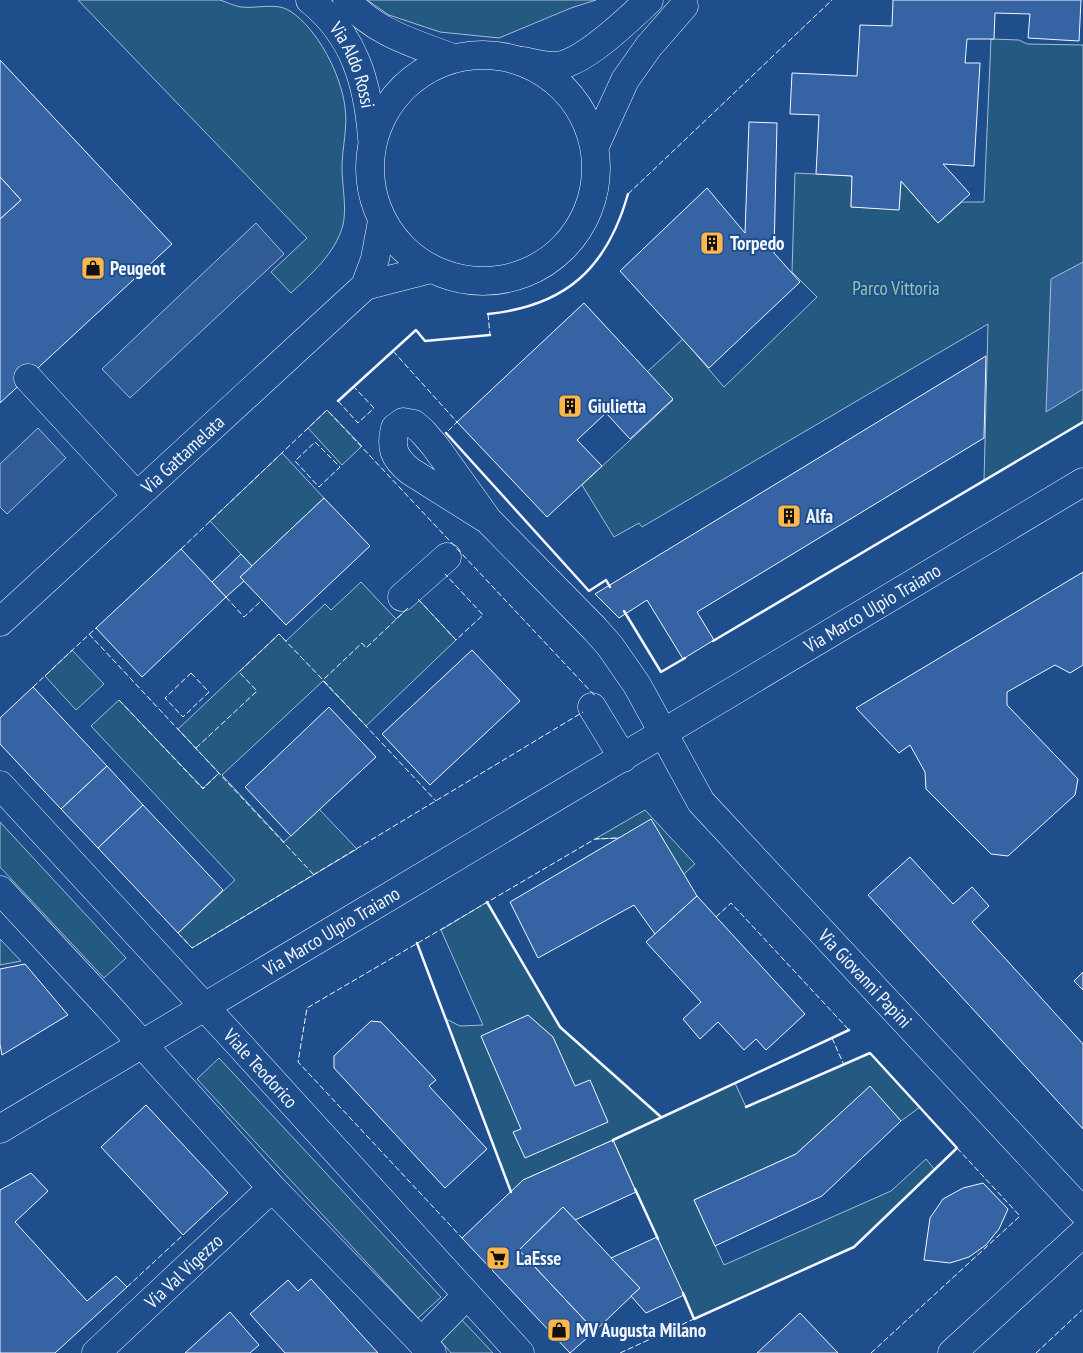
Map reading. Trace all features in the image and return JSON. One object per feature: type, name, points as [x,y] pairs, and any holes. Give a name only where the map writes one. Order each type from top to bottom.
[{"type":"main road","name":"Via Aldo Rossi","points":[[310,0],[329,16],[350,47],[366,92],[372,142]]},
{"type":"main road","name":"Via Aldo Rossi","points":[[347,0],[368,20],[389,32],[452,58]]},
{"type":"main road","points":[[523,61],[548,75],[570,94],[586,119],[595,146],[596,183],[586,218],[565,248],[536,269],[501,281],[465,281],[431,269],[402,249],[382,221],[372,196],[369,169],[372,142],[383,113],[401,89],[425,70],[452,58],[488,54],[555,66],[578,59],[624,24],[649,0]]},
{"type":"main road","points":[[595,146],[625,80],[649,46],[684,6]]},
{"type":"main road","name":"Via Gattamelata","points":[[365,286],[374,259],[382,221]]},
{"type":"main road","name":"Via Gattamelata","points":[[0,622],[365,286],[431,269]]},
{"type":"main road","points":[[28,378],[136,496]]},
{"type":"main road","name":"Via Marco Ulpio Traiano","points":[[0,1129],[1083,482]]},
{"type":"main road","points":[[488,520],[610,646],[637,685],[663,734]]},
{"type":"main road","points":[[402,597],[446,557]]},
{"type":"main road","points":[[592,707],[623,758]]},
{"type":"main road","name":"Via Giovanni Papini","points":[[663,734],[702,802],[1083,1212]]},
{"type":"main road","name":"Viale Teodorico","points":[[0,785],[520,1353]]},
{"type":"main road","points":[[0,890],[107,1005],[272,1188],[427,1347],[467,1296]]},
{"type":"main road","name":"Via Val Vigezzo","points":[[96,1353],[272,1188]]},
{"type":"main road","points":[[952,1353],[1083,1232]]},
{"type":"green space","points":[[78,0],[220,0],[241,7],[273,6],[285,8],[300,19],[319,41],[339,81],[345,107],[346,122],[342,168],[344,218],[339,235],[329,254],[291,293],[271,272],[307,238]]},
{"type":"green space","points":[[367,0],[596,0],[571,8],[499,38],[440,32],[389,15]]},
{"type":"green space","name":"Parco Vittoria","points":[[991,39],[1019,40],[1027,44],[1083,45],[1083,422],[984,481],[988,324],[642,527],[639,523],[614,537],[582,485],[673,400],[647,372],[683,339],[724,387],[817,297],[792,272],[795,173],[852,176],[851,207],[899,209],[901,181],[938,223],[962,202],[984,202]]},
{"type":"green space","points":[[327,410],[362,446],[342,465],[308,428]]},
{"type":"green space","points":[[282,453],[324,498],[252,566],[210,521]]},
{"type":"green space","points":[[361,582],[396,619],[418,599],[456,640],[366,726],[323,681],[222,775],[284,842],[319,809],[357,849],[192,948],[178,933],[235,880],[91,726],[119,700],[203,788],[219,773],[178,729],[279,634],[286,641],[325,604],[331,610]]},
{"type":"green space","points":[[72,650],[104,684],[76,710],[45,676]]},
{"type":"green space","points":[[645,810],[695,864],[684,874],[619,838],[595,839]]},
{"type":"green space","points":[[0,822],[126,958],[104,978],[0,867]]},
{"type":"green space","points":[[487,902],[560,1027],[661,1117],[735,1083],[746,1107],[870,1053],[920,1107],[901,1121],[870,1087],[796,1154],[694,1200],[724,1265],[891,1191],[926,1159],[935,1170],[854,1247],[694,1319],[613,1140],[523,1180],[511,1192],[446,1019],[460,1026],[483,1025],[441,930]]},
{"type":"green space","points":[[0,939],[21,961],[0,965]]},
{"type":"green space","points":[[219,1058],[441,1297],[418,1318],[197,1079]]},
{"type":"green space","points":[[461,1319],[493,1353],[451,1353],[439,1339]]},
{"type":"shaded area","points":[[256,223],[284,254],[130,398],[102,369]]},
{"type":"shaded area","points":[[1083,262],[1083,389],[1046,412],[1051,279]]},
{"type":"shaded area","points":[[38,428],[66,458],[7,514],[0,507],[0,464]]},
{"type":"building","points":[[893,0],[1081,0],[1079,41],[1028,38],[1030,14],[995,13],[994,39],[967,39],[965,63],[980,63],[974,166],[943,164],[970,194],[938,223],[901,181],[899,210],[851,207],[852,176],[816,174],[819,115],[790,114],[792,73],[857,76],[860,25],[892,26]]},
{"type":"building","points":[[0,60],[172,244],[0,403],[0,219],[21,200],[0,177]]},
{"type":"building","name":"Torpedo","points":[[749,122],[777,123],[774,253],[800,282],[709,368],[620,271],[707,188],[745,233]]},
{"type":"building","points":[[0,177],[21,200],[0,219]]},
{"type":"building","name":"Giulietta","points":[[584,303],[673,399],[630,439],[606,413],[577,440],[602,466],[547,517],[457,422]]},
{"type":"building","name":"Alfa","points":[[986,356],[984,438],[697,612],[714,640],[683,659],[647,600],[619,618],[595,594]]},
{"type":"building","points":[[324,498],[370,546],[286,625],[240,577]]},
{"type":"building","points":[[181,549],[226,597],[142,677],[96,628]]},
{"type":"building","points":[[241,554],[252,566],[240,577],[244,581],[226,597],[212,582]]},
{"type":"building","points":[[1083,572],[1083,665],[1070,673],[1055,665],[1007,692],[1007,705],[1078,779],[1075,795],[1008,856],[991,854],[926,789],[925,772],[910,745],[899,753],[856,708]]},
{"type":"building","points":[[472,650],[520,701],[430,785],[382,734]]},
{"type":"building","points":[[33,687],[107,766],[61,809],[0,744],[0,718]]},
{"type":"building","points":[[329,707],[376,757],[291,836],[245,787]]},
{"type":"building","points":[[107,766],[143,805],[98,848],[61,809]]},
{"type":"building","points":[[143,805],[223,890],[178,933],[98,848]]},
{"type":"building","points":[[651,819],[697,896],[655,934],[634,905],[538,958],[510,902]]},
{"type":"building","points":[[910,857],[953,904],[972,887],[989,906],[972,922],[1083,1044],[1083,1129],[868,895]]},
{"type":"building","points":[[697,896],[805,1014],[766,1050],[756,1039],[744,1050],[718,1022],[700,1039],[683,1019],[701,1002],[646,942]]},
{"type":"building","points":[[25,964],[68,1015],[2,1055],[0,1044],[0,969]]},
{"type":"building","points":[[1083,972],[1083,990],[1074,981]]},
{"type":"building","points":[[528,1015],[553,1037],[575,1086],[590,1080],[608,1122],[525,1158],[513,1132],[521,1129],[481,1036]]},
{"type":"building","points":[[371,1021],[381,1022],[436,1080],[429,1086],[487,1149],[445,1188],[334,1068],[334,1056]]},
{"type":"building","points":[[870,1086],[901,1121],[822,1196],[715,1246],[694,1200],[796,1154]]},
{"type":"building","points":[[146,1105],[228,1193],[183,1235],[101,1147]]},
{"type":"building","points":[[613,1140],[636,1192],[575,1220],[563,1207],[519,1250],[595,1331],[570,1353],[462,1238],[523,1180]]},
{"type":"building","points":[[31,1173],[48,1191],[15,1222],[87,1301],[116,1276],[127,1287],[55,1353],[0,1353],[0,1190]]},
{"type":"building","points":[[983,1183],[1008,1209],[999,1229],[986,1245],[969,1257],[950,1263],[924,1260],[930,1218],[943,1199],[963,1188]]},
{"type":"building","points":[[563,1207],[640,1288],[595,1331],[519,1250]]},
{"type":"building","points":[[657,1237],[684,1295],[646,1313],[631,1296],[640,1288],[611,1258]]},
{"type":"building","points":[[311,1279],[378,1353],[285,1353],[250,1314],[288,1280],[298,1291]]},
{"type":"building","points":[[230,1312],[259,1345],[250,1353],[185,1353]]},
{"type":"building","points":[[800,1313],[838,1353],[757,1353]]},
{"type":"fence","points":[[628,194],[832,0]]},
{"type":"fence","points":[[488,314],[490,335]]},
{"type":"fence","points":[[393,351],[457,422],[446,433]]},
{"type":"fence","points":[[338,401],[358,423],[374,408],[354,387]]},
{"type":"fence","points":[[181,549],[327,410],[596,697]]},
{"type":"fence","points":[[315,442],[340,467],[319,487],[295,461],[315,442]]},
{"type":"fence","points":[[418,599],[456,640],[483,615],[445,574]]},
{"type":"fence","points":[[226,597],[244,617],[262,600]]},
{"type":"fence","points":[[408,608],[366,648],[362,643],[323,680],[436,801]]},
{"type":"fence","points":[[33,687],[96,628]]},
{"type":"fence","points":[[89,634],[314,875]]},
{"type":"fence","points":[[196,748],[257,691],[239,672],[279,634],[323,680]]},
{"type":"fence","points":[[191,673],[209,692],[183,717],[165,698],[191,673]]},
{"type":"fence","points":[[119,700],[203,789],[219,773]]},
{"type":"fence","points":[[178,933],[192,948],[583,712]]},
{"type":"fence","points":[[463,1239],[298,1062],[307,1008],[595,839],[619,838]]},
{"type":"fence","points":[[716,917],[731,903],[849,1030]]},
{"type":"fence","points":[[832,1038],[844,1065]]},
{"type":"fence","points":[[871,1353],[1020,1216],[957,1148]]},
{"type":"fence","points":[[127,1287],[183,1235]]},
{"type":"fence","points":[[1036,1353],[1082,1310]]},
{"type":"fence","points":[[620,1353],[694,1319]]},
{"type":"wall","points":[[488,314],[516,310],[540,302],[561,292],[579,279],[595,262],[608,243],[628,194]]},
{"type":"wall","points":[[338,401],[416,330],[425,341],[490,335]]},
{"type":"wall","points":[[713,641],[1083,422]]},
{"type":"wall","points":[[446,433],[589,591],[606,580],[610,587]]},
{"type":"wall","points":[[624,611],[661,672],[685,658]]},
{"type":"wall","points":[[487,902],[560,1027],[661,1117]]},
{"type":"wall","points":[[417,943],[511,1192]]},
{"type":"wall","points":[[613,1141],[849,1030]]},
{"type":"wall","points":[[683,1293],[694,1319],[854,1247],[957,1148],[870,1053],[746,1107]]},
{"type":"wall","points":[[635,1189],[658,1239]]},
{"type":"place","name":"Torpedo","points":[[712,243]]},
{"type":"place","name":"Peugeot","points":[[93,268]]},
{"type":"place","name":"Giulietta","points":[[570,406]]},
{"type":"place","name":"Alfa","points":[[789,516]]},
{"type":"place","name":"LaEsse","points":[[498,1258]]},
{"type":"place","name":"MV Augusta Milano","points":[[559,1330]]}]
